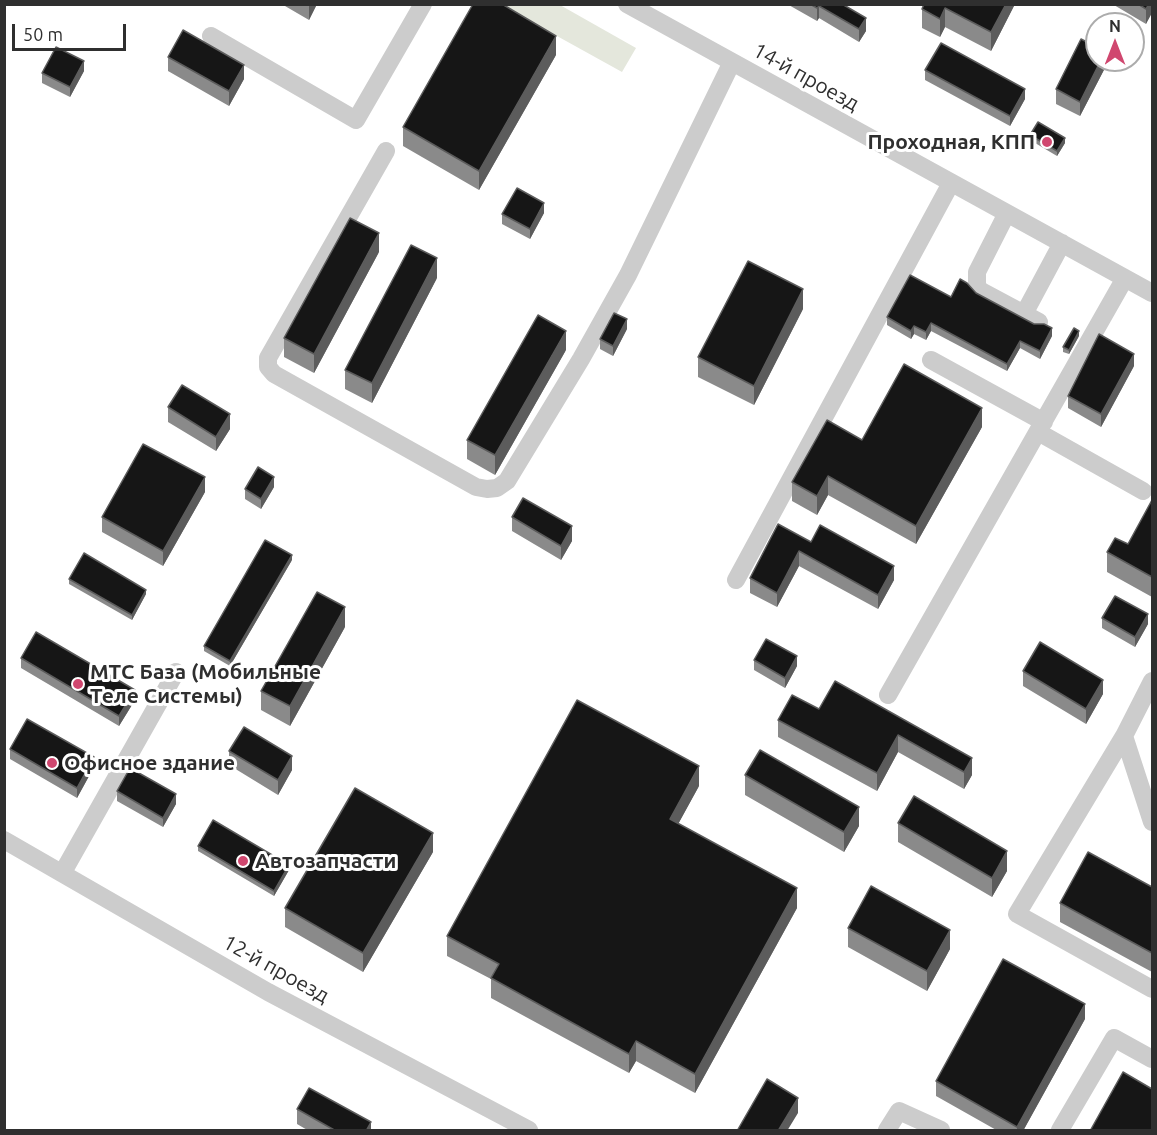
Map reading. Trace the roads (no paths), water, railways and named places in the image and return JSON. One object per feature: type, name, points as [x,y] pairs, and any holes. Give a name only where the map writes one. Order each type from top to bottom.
[{"type":"street","points":[[210,36],[356,120],[423,4]]},
{"type":"street","name":"14-й проезд","points":[[627,4],[1152,293]]},
{"type":"street","points":[[386,151],[268,358],[268,367],[274,374],[476,486],[487,489],[496,488],[507,481],[597,331],[628,275],[732,62]]},
{"type":"street","points":[[736,580],[951,183]]},
{"type":"street","points":[[1007,213],[977,272],[977,286],[981,291],[1032,318],[1062,243]]},
{"type":"street","points":[[888,695],[1125,278]]},
{"type":"street","points":[[931,360],[1143,491]]},
{"type":"street","points":[[63,872],[176,672]]},
{"type":"street","points":[[1152,681],[1125,736],[1017,914],[1152,988]]},
{"type":"street","points":[[1125,736],[1152,822]]},
{"type":"street","name":"12-й проезд","points":[[4,840],[268,992],[529,1131]]},
{"type":"street","points":[[1060,1131],[1114,1038],[1152,1059]]},
{"type":"street","points":[[887,1131],[899,1111],[941,1131]]},
{"type":"place","name":"Проходная, КПП","points":[[1047,142]]},
{"type":"place","name":"МТС База (Мобильные Теле Системы)","points":[[78,684]]},
{"type":"place","name":"Офисное здание","points":[[52,763]]},
{"type":"place","name":"Автозапчасти","points":[[243,861]]}]
